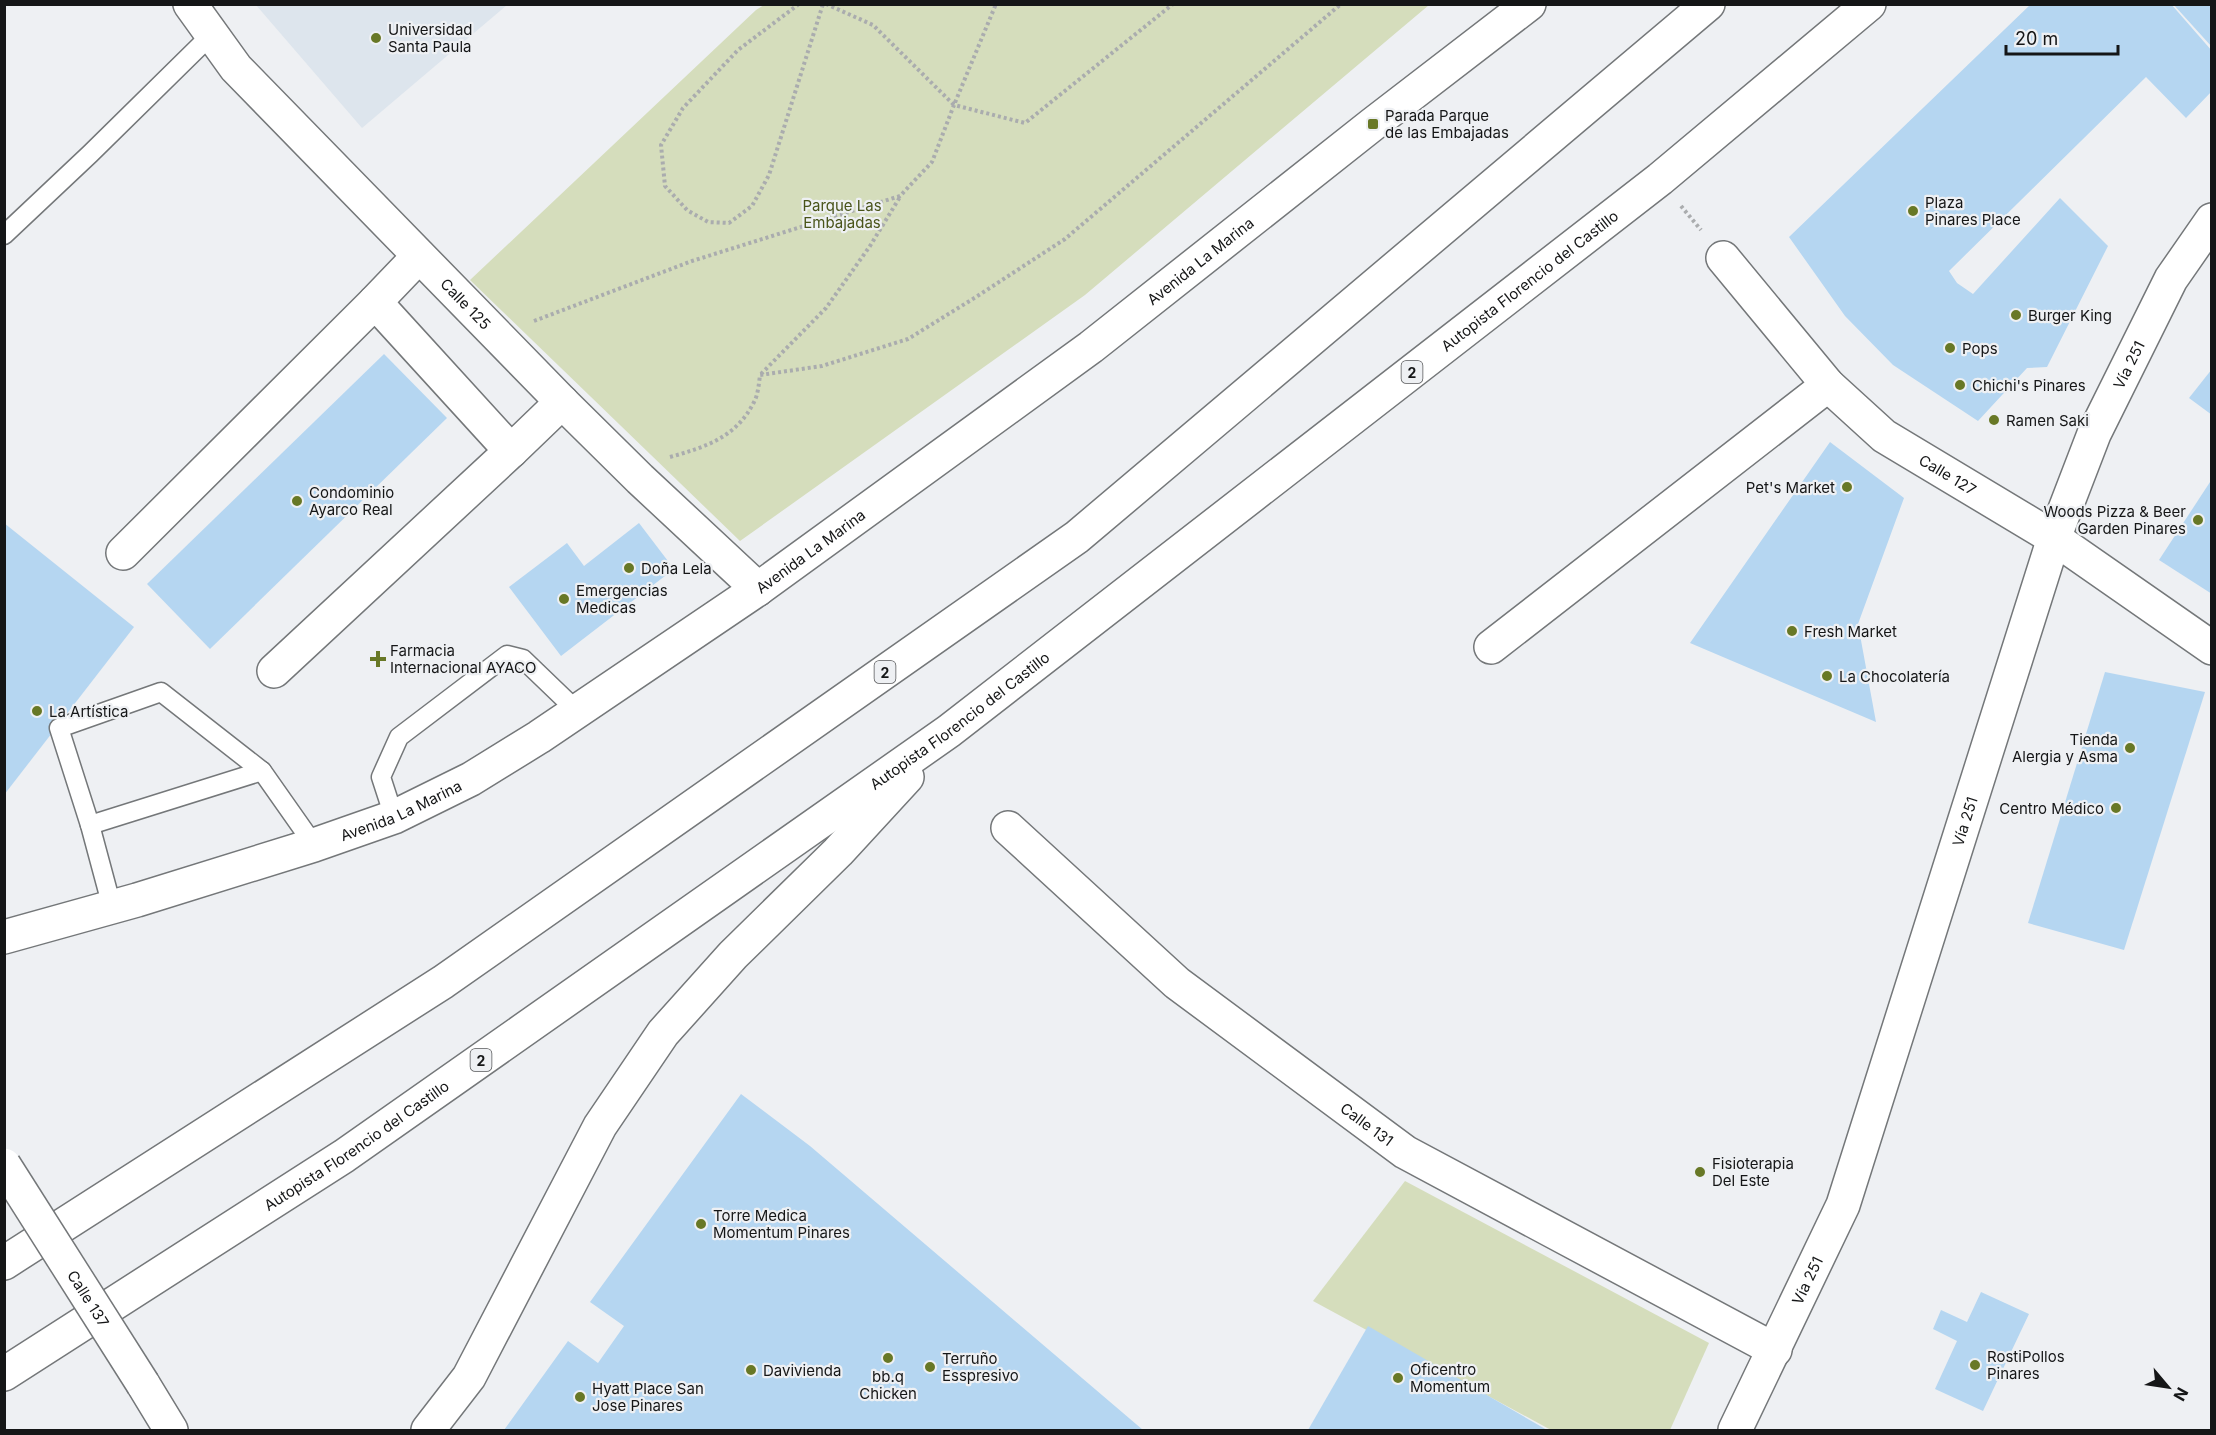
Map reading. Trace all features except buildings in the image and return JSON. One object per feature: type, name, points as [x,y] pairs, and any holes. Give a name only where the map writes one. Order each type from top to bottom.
[{"type":"main road","name":"Calle 125","points":[[190,4],[236,68],[562,402],[640,479],[758,589]]},
{"type":"main road","name":"2","points":[[4,1263],[443,982],[1077,537],[1708,4]]},
{"type":"main road","name":"Autopista Florencio del Castillo","points":[[4,1374],[344,1156],[949,732],[1660,179],[1869,4]]},
{"type":"main road","name":"Avenida La Marina","points":[[4,937],[112,907],[394,818],[471,779],[539,737],[758,589],[1090,346],[1519,7]]},
{"type":"main road","name":"Vía 251","points":[[1735,1431],[1843,1205],[2054,538],[2094,434],[2171,279],[2211,220]]},
{"type":"main road","points":[[123,553],[419,256]]},
{"type":"main road","name":"Calle 127","points":[[1723,258],[1828,385],[1884,436],[2054,538],[2211,648]]},
{"type":"main road","points":[[375,302],[512,451]]},
{"type":"main road","points":[[1491,646],[1828,385]]},
{"type":"main road","points":[[273,671],[512,451],[562,402]]},
{"type":"main road","points":[[428,1431],[469,1377],[600,1126],[663,1033],[733,955],[838,852],[949,732]]},
{"type":"main road","name":"Calle 131","points":[[1008,828],[1177,983],[1405,1152],[1775,1350]]},
{"type":"main road","name":"Calle 137","points":[[4,1165],[171,1431]]},
{"type":"lane","points":[[4,235],[212,34]]},
{"type":"lane","points":[[394,818],[381,777],[399,736],[507,655],[523,658],[576,710]]},
{"type":"lane","points":[[112,907],[90,825],[59,728],[161,692],[262,771],[314,845]]},
{"type":"lane","points":[[90,825],[262,771]]},
{"type":"path","points":[[799,4],[738,50],[683,108],[661,145],[665,186],[687,210],[708,222],[729,224],[752,206],[769,175],[824,4],[873,25],[954,105],[1026,123],[1173,4]]},
{"type":"path","points":[[668,458],[710,446],[738,426],[755,401],[760,375],[826,308],[870,246],[900,196],[932,162],[996,4]]},
{"type":"path","points":[[760,375],[822,366],[908,339],[976,297],[1065,239],[1341,4]]},
{"type":"path","points":[[1660,179],[1723,258]]},
{"type":"path","points":[[529,323],[692,261],[900,196]]},
{"type":"shaded area","name":"Universidad Santa Paula","points":[[256,5],[507,5],[362,128]]},
{"type":"green space","name":"Parque Las Embajadas","points":[[764,5],[1429,5],[1085,295],[740,541],[470,280],[756,10]]},
{"type":"green space","points":[[1405,1181],[1709,1343],[1670,1430],[1551,1430],[1313,1301]]},
{"type":"place","name":"Universidad Santa Paula","points":[[376,38]]},
{"type":"place","name":"Parada Parque de las Embajadas","points":[[1373,124]]},
{"type":"place","name":"Plaza Pinares Place","points":[[1913,211]]},
{"type":"place","name":"Burger King","points":[[2016,315]]},
{"type":"place","name":"Pops","points":[[1950,348]]},
{"type":"place","name":"Chichi's Pinares","points":[[1960,385]]},
{"type":"place","name":"Ramen Saki","points":[[1994,420]]},
{"type":"place","name":"Pet's Market","points":[[1847,487]]},
{"type":"place","name":"Condominio Ayarco Real","points":[[297,501]]},
{"type":"place","name":"Woods Pizza & Beer Garden Pinares","points":[[2198,520]]},
{"type":"place","name":"Doña Lela","points":[[629,568]]},
{"type":"place","name":"Emergencias Medicas","points":[[564,599]]},
{"type":"place","name":"Fresh Market","points":[[1792,631]]},
{"type":"place","name":"Farmacia Internacional AYACO","points":[[378,659]]},
{"type":"place","name":"La Chocolatería","points":[[1827,676]]},
{"type":"place","name":"La Artística","points":[[37,711]]},
{"type":"place","name":"Tienda Alergia y Asma","points":[[2130,748]]},
{"type":"place","name":"Centro Médico","points":[[2116,808]]},
{"type":"place","name":"Fisioterapia Del Este","points":[[1700,1172]]},
{"type":"place","name":"Torre Medica Momentum Pinares","points":[[701,1224]]},
{"type":"place","name":"bb.q Chicken","points":[[888,1358]]},
{"type":"place","name":"RostiPollos Pinares","points":[[1975,1365]]},
{"type":"place","name":"Terruño Esspresivo","points":[[930,1367]]},
{"type":"place","name":"Davivienda","points":[[751,1370]]},
{"type":"place","name":"Oficentro Momentum","points":[[1398,1378]]},
{"type":"place","name":"Hyatt Place San Jose Pinares","points":[[580,1397]]}]
